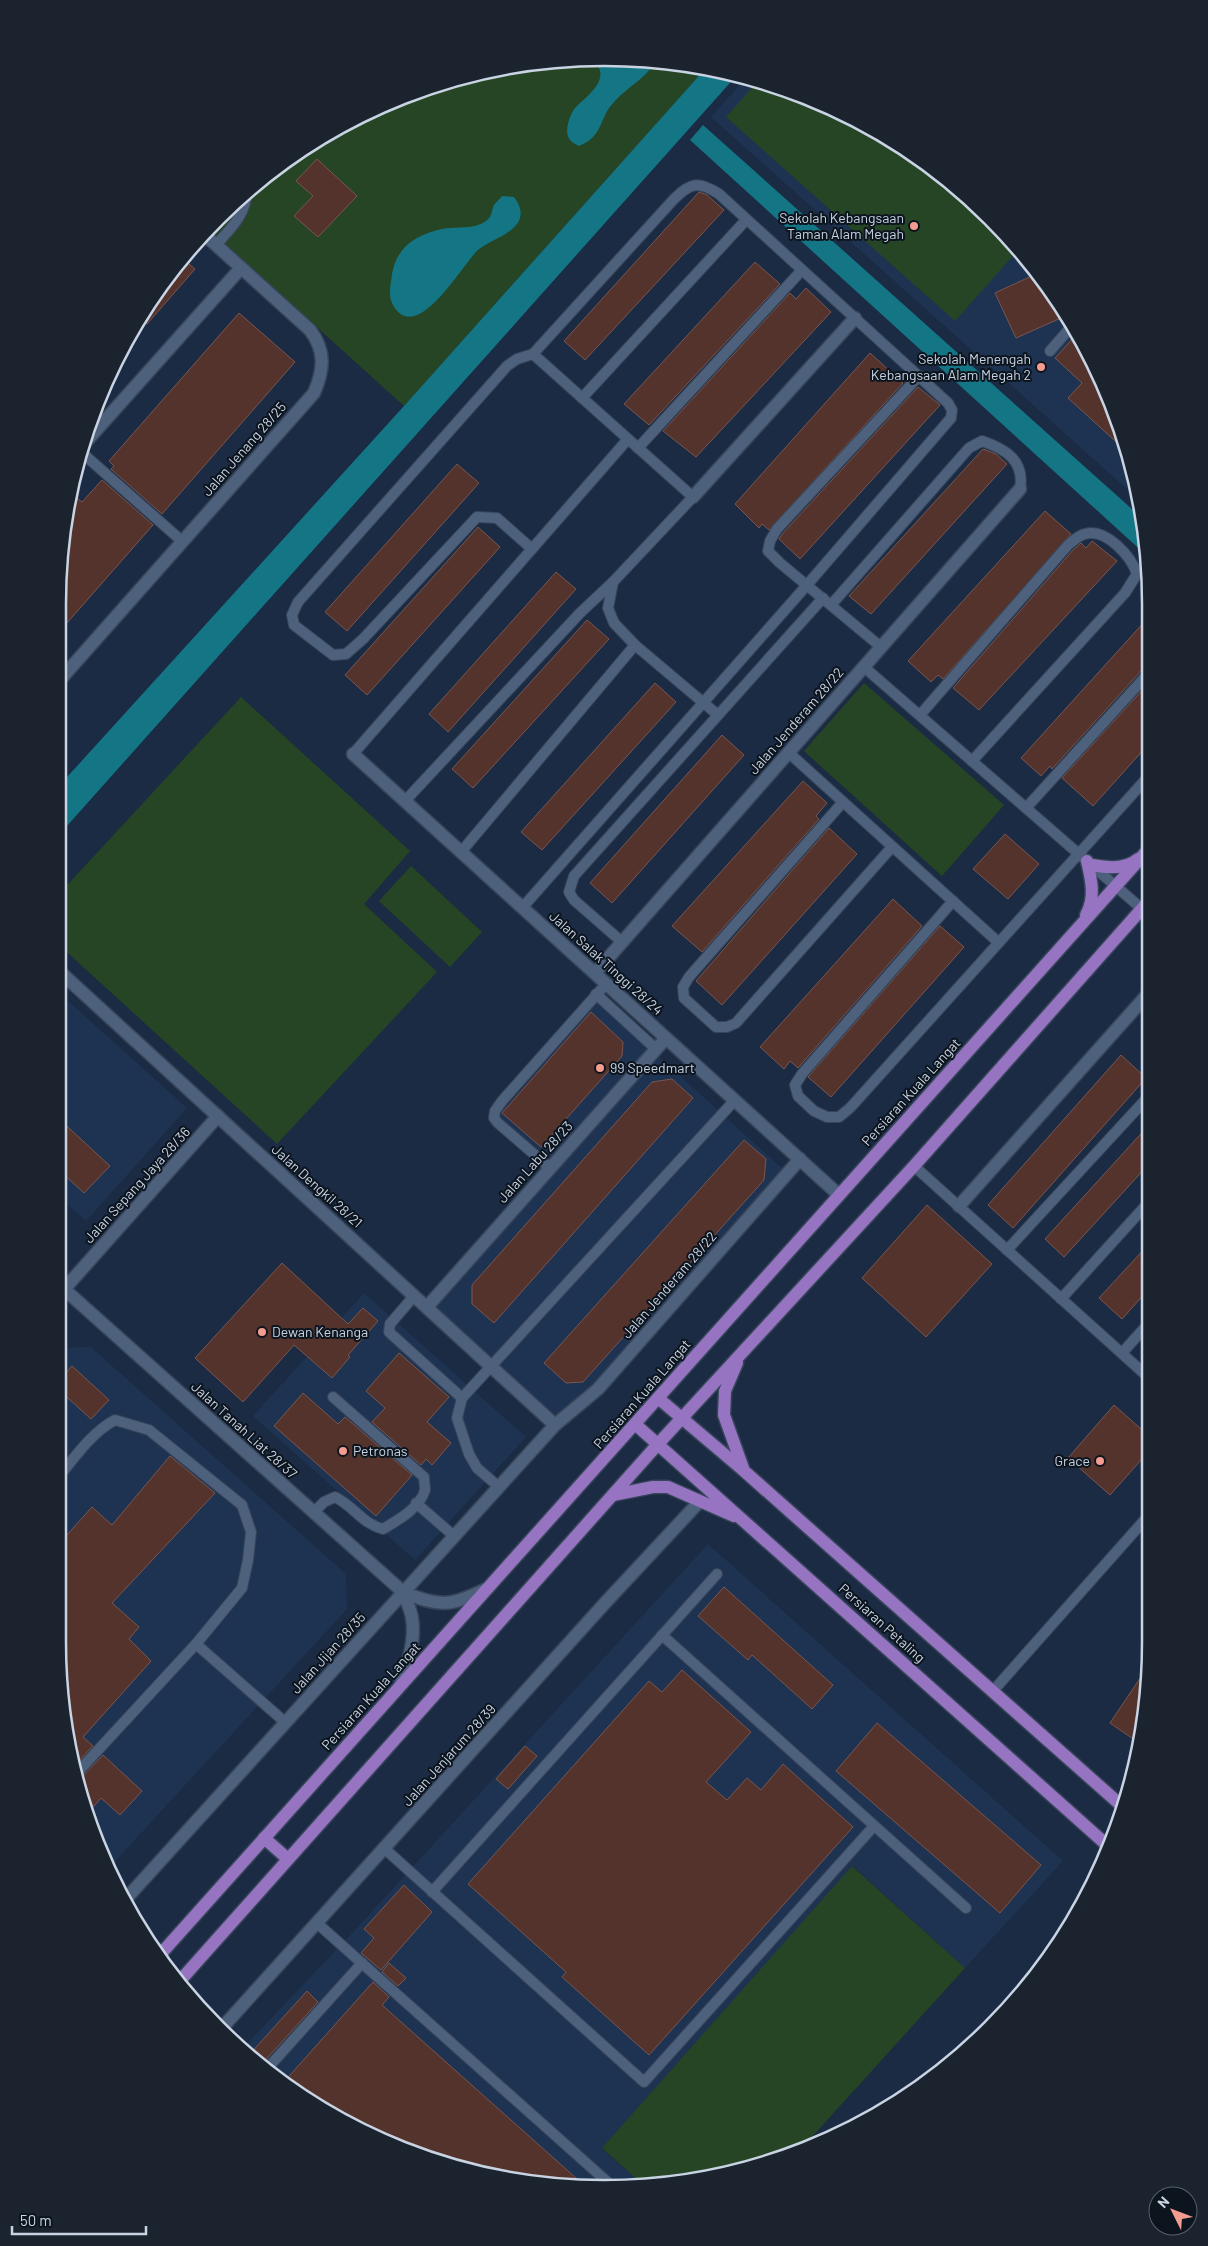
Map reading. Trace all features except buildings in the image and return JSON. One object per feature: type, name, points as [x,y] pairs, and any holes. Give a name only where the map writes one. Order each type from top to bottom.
[{"type":"main road","points":[[1077,929],[1090,909],[1093,892],[1086,860],[1110,867],[1132,864],[1142,855]]},
{"type":"main road","name":"Persiaran Kuala Langat","points":[[164,1951],[1142,857]]},
{"type":"main road","points":[[183,1977],[614,1496],[658,1444],[914,1166],[1142,908]]},
{"type":"main road","points":[[739,1356],[726,1391],[724,1403],[729,1432],[743,1470]]},
{"type":"main road","name":"Persiaran Petaling","points":[[658,1398],[743,1470],[1117,1802]]},
{"type":"main road","name":"Persiaran Petaling","points":[[635,1424],[1103,1842]]},
{"type":"main road","points":[[614,1496],[660,1486],[677,1490],[746,1522]]},
{"type":"main road","points":[[264,1838],[288,1859]]},
{"type":"street","name":"Jalan Jenang 28/25","points":[[66,669],[183,542],[314,393],[323,364],[318,340],[310,330],[210,239]]},
{"type":"street","points":[[94,433],[241,268]]},
{"type":"street","points":[[693,497],[855,318]]},
{"type":"street","name":"Jalan Jenderam 28/22","points":[[595,974],[1020,489]]},
{"type":"street","name":"Jalan Salak Tinggi 28/24","points":[[353,754],[839,1195]]},
{"type":"street","name":"Jalan Dengkil 28/21","points":[[66,977],[555,1425]]},
{"type":"street","points":[[959,1206],[1142,1001]]},
{"type":"street","name":"Jalan Labu 28/23","points":[[426,1307],[666,1038]]},
{"type":"street","name":"Jalan Sepang Jaya 28/36","points":[[66,1286],[218,1116]]},
{"type":"street","name":"Jalan Jenderam 28/22","points":[[555,1425],[598,1389],[800,1159]]},
{"type":"street","name":"Jalan Tanah Liat 28/37","points":[[66,1296],[404,1592]]},
{"type":"street","name":"Jalan Jijan 28/35","points":[[130,1895],[555,1425]]},
{"type":"street","name":"Jalan Jenjarum 28/39","points":[[226,2024],[385,1850],[605,1603],[700,1501]]},
{"type":"street","points":[[404,1592],[426,1602],[440,1603],[465,1599],[489,1587]]},
{"type":"street","points":[[400,1687],[411,1650],[412,1636],[412,1618],[404,1592]]},
{"type":"lane","points":[[522,908],[807,585],[951,418],[952,410],[948,403],[919,376],[719,194],[706,186],[695,185],[685,188],[533,354],[517,359],[507,366],[298,602],[292,615],[294,625],[333,655],[346,654],[477,517],[497,518],[532,548]]},
{"type":"lane","points":[[216,245],[243,214],[246,203]]},
{"type":"lane","points":[[582,398],[746,220]]},
{"type":"lane","points":[[638,448],[802,270]]},
{"type":"lane","points":[[1050,351],[1067,331]]},
{"type":"lane","points":[[405,801],[580,613],[613,582],[693,497],[533,354]]},
{"type":"lane","points":[[882,647],[768,551],[770,540],[777,529],[919,376]]},
{"type":"lane","points":[[353,754],[628,439]]},
{"type":"lane","points":[[622,942],[574,900],[569,892],[574,876],[718,715],[827,602],[969,448],[982,442],[1008,453],[1019,466],[1022,478],[1020,489]]},
{"type":"lane","points":[[87,457],[183,542]]},
{"type":"lane","points":[[920,715],[1068,545],[1084,534],[1097,533],[1112,542],[1134,563],[1138,574],[1125,592],[972,761]]},
{"type":"lane","points":[[613,582],[608,608],[614,623],[634,645],[718,715]]},
{"type":"lane","points":[[461,852],[634,645]]},
{"type":"lane","points":[[864,667],[1116,886],[1142,905]]},
{"type":"lane","points":[[1026,808],[1142,680]]},
{"type":"lane","points":[[789,753],[998,942]]},
{"type":"lane","points":[[953,901],[802,1074],[795,1085],[798,1096],[814,1111],[827,1118],[839,1117],[850,1108],[998,942],[1086,860],[1142,783]]},
{"type":"lane","points":[[843,802],[686,982],[683,987],[684,998],[710,1022],[716,1027],[726,1028],[736,1023],[892,847]]},
{"type":"lane","points":[[550,1168],[498,1123],[494,1118],[495,1111],[606,984]]},
{"type":"lane","points":[[596,994],[656,1049]]},
{"type":"lane","points":[[499,1487],[477,1468],[469,1454],[457,1418],[462,1398],[735,1100]]},
{"type":"lane","points":[[1007,1250],[1142,1104]]},
{"type":"lane","points":[[914,1166],[1142,1371]]},
{"type":"lane","points":[[1061,1299],[1142,1210]]},
{"type":"lane","points":[[414,1296],[390,1324],[389,1332],[462,1398]]},
{"type":"lane","points":[[1122,1353],[1142,1331]]},
{"type":"lane","points":[[313,1513],[324,1502],[335,1497],[344,1501],[371,1526],[383,1529],[403,1517],[416,1503],[425,1489],[424,1477],[333,1398]]},
{"type":"lane","points":[[66,1469],[105,1425],[115,1420],[149,1430],[242,1505],[251,1532],[242,1588],[196,1644],[82,1768]]},
{"type":"lane","points":[[416,1503],[454,1536]]},
{"type":"lane","points":[[993,1691],[1142,1523]]},
{"type":"lane","points":[[432,1892],[717,1574]]},
{"type":"lane","points":[[662,1635],[966,1908]]},
{"type":"lane","points":[[196,1644],[286,1723]]},
{"type":"lane","points":[[385,1850],[644,2082],[874,1826]]},
{"type":"lane","points":[[318,1924],[605,2180]]},
{"type":"lane","points":[[271,2064],[362,1963]]},
{"type":"shaded area","points":[[569,67],[639,67],[699,75],[404,406],[214,234],[249,200],[305,157],[335,138],[366,122],[398,107],[431,95],[499,77]]},
{"type":"shaded area","points":[[599,67],[650,68],[609,108],[593,137],[579,146],[572,142],[567,133],[570,116],[574,109],[592,92],[600,80]]},
{"type":"shaded area","points":[[699,75],[731,82],[66,827],[66,778],[404,406]]},
{"type":"shaded area","name":"Sekolah Kebangsaan Taman Alam Megah","points":[[740,84],[777,95],[810,107],[873,138],[931,177],[959,200],[1008,249],[1031,277],[1070,335],[1101,398],[1113,431],[1129,491],[711,117]]},
{"type":"shaded area","name":"Sekolah Kebangsaan Taman Alam Megah","points":[[752,88],[810,107],[842,122],[873,138],[931,177],[959,200],[1013,255],[955,321],[726,117]]},
{"type":"shaded area","points":[[703,125],[1133,510],[1139,548],[690,140]]},
{"type":"shaded area","points":[[502,196],[514,197],[520,207],[520,218],[517,224],[508,233],[478,250],[438,299],[425,310],[413,316],[402,315],[392,303],[390,293],[392,274],[398,256],[403,249],[416,238],[442,229],[470,227],[481,224],[490,217],[494,205]]},
{"type":"shaded area","points":[[864,683],[1004,805],[942,876],[804,751]]},
{"type":"shaded area","points":[[241,697],[410,851],[364,904],[437,972],[277,1144],[66,951],[66,886]]},
{"type":"shaded area","points":[[411,866],[482,932],[450,967],[379,901]]},
{"type":"shaded area","points":[[66,999],[187,1108],[86,1221],[66,1203]]},
{"type":"shaded area","points":[[596,1000],[783,1169],[592,1386],[555,1416],[436,1307],[557,1170],[503,1120],[499,1113],[504,1103]]},
{"type":"shaded area","points":[[364,1293],[526,1437],[415,1560],[253,1416]]},
{"type":"shaded area","points":[[91,1347],[346,1574],[347,1609],[114,1863],[95,1815],[85,1781],[77,1747],[67,1677],[66,1348]]},
{"type":"shaded area","points":[[708,1544],[1063,1861],[965,1968],[853,1866],[602,2149],[636,2179],[569,2179],[534,2175],[499,2169],[431,2151],[398,2139],[335,2108],[277,2069],[249,2046],[247,2044],[355,1930]]},
{"type":"shaded area","points":[[852,1866],[965,1968],[810,2139],[777,2151],[709,2169],[639,2179],[636,2179],[602,2148]]},
{"type":"place","name":"Sekolah Kebangsaan Taman Alam Megah","points":[[914,226]]},
{"type":"place","name":"Sekolah Menengah Kebangsaan Alam Megah 2","points":[[1041,367]]},
{"type":"place","name":"99 Speedmart","points":[[600,1068]]},
{"type":"place","name":"Dewan Kenanga","points":[[262,1332]]},
{"type":"place","name":"Petronas","points":[[343,1451]]},
{"type":"place","name":"Grace","points":[[1100,1461]]}]
